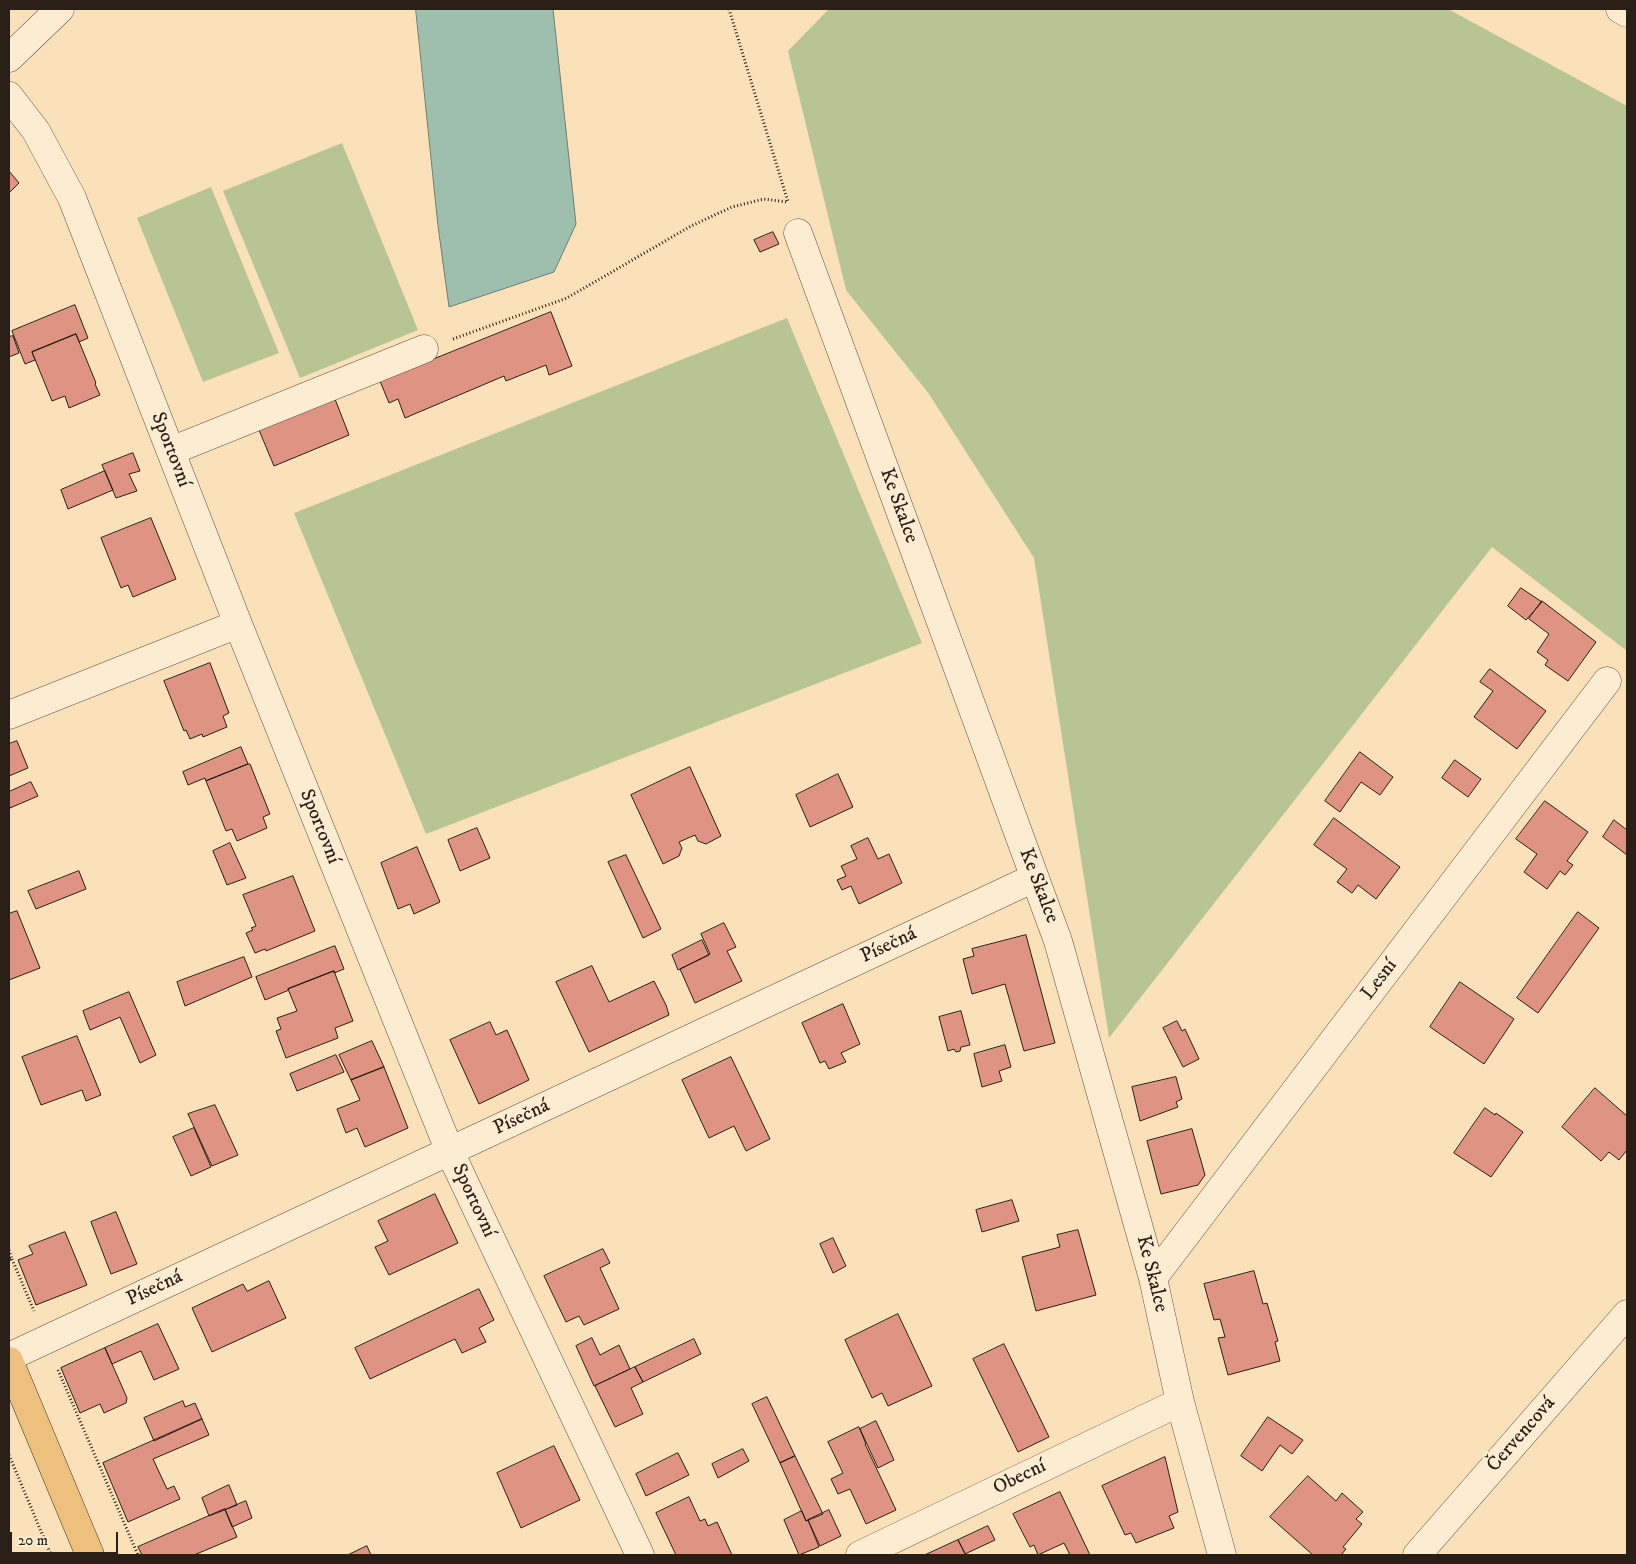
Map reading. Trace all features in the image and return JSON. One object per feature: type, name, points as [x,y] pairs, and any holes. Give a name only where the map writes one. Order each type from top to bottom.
[{"type":"main road","points":[[9,1361],[90,1555]]},
{"type":"street","points":[[9,58],[60,9]]},
{"type":"street","points":[[1620,9],[1627,13]]},
{"type":"street","name":"Sportovní","points":[[9,96],[36,131],[72,198],[238,624],[450,1152],[640,1555]]},
{"type":"street","name":"Ke Skalce","points":[[798,234],[1058,941],[1153,1278],[1180,1402],[1222,1555]]},
{"type":"street","points":[[171,451],[424,349]]},
{"type":"street","points":[[9,715],[238,624]]},
{"type":"street","name":"Lesní","points":[[1153,1278],[1607,681]]},
{"type":"street","name":"Písečná","points":[[9,1357],[1034,878]]},
{"type":"street","name":"Červencová","points":[[1417,1555],[1627,1314]]},
{"type":"street","name":"Obecní","points":[[860,1555],[1180,1402]]},
{"type":"path","points":[[729,9],[798,234]]},
{"type":"path","points":[[424,349],[567,298],[691,226],[732,207],[764,198],[788,202]]},
{"type":"path","points":[[9,1250],[10,1259],[138,1555]]},
{"type":"path","points":[[9,1455],[51,1555]]},
{"type":"green space","points":[[829,9],[1448,9],[1627,106],[1627,651],[1492,547],[1109,1038],[1034,558],[929,394],[846,290],[788,51]]},
{"type":"green space","points":[[342,143],[418,330],[300,378],[223,191]]},
{"type":"green space","points":[[211,187],[279,353],[203,382],[137,218]]},
{"type":"green space","points":[[787,318],[922,643],[426,834],[294,513]]},
{"type":"shaded area","points":[[416,9],[553,9],[576,224],[554,272],[449,307],[438,226]]},
{"type":"building","points":[[9,171],[19,183],[9,193]]},
{"type":"building","points":[[773,232],[779,244],[760,252],[754,240]]},
{"type":"building","points":[[75,305],[88,338],[79,342],[76,334],[32,352],[35,360],[25,364],[12,331]]},
{"type":"building","points":[[551,312],[572,366],[549,375],[546,365],[506,381],[504,376],[405,418],[398,399],[389,403],[380,381]]},
{"type":"building","points":[[76,334],[100,395],[69,408],[65,396],[52,401],[32,352]]},
{"type":"building","points":[[13,336],[19,353],[9,357],[9,337]]},
{"type":"building","points":[[335,399],[349,435],[274,466],[259,430]]},
{"type":"building","points":[[133,453],[140,471],[129,474],[137,491],[116,498],[102,465]]},
{"type":"building","points":[[105,471],[113,490],[68,509],[61,490]]},
{"type":"building","points":[[151,518],[176,579],[133,597],[128,585],[121,588],[101,538]]},
{"type":"building","points":[[1521,588],[1542,602],[1526,620],[1508,606]]},
{"type":"building","points":[[1542,601],[1596,642],[1568,681],[1545,665],[1548,660],[1537,652],[1549,634],[1529,619]]},
{"type":"building","points":[[210,663],[229,713],[223,716],[227,727],[203,737],[202,734],[190,739],[186,730],[184,731],[164,681]]},
{"type":"building","points":[[1490,669],[1546,711],[1517,749],[1474,717],[1493,691],[1480,682]]},
{"type":"building","points":[[17,741],[28,768],[9,776],[9,744]]},
{"type":"building","points":[[241,747],[248,764],[206,781],[205,778],[188,785],[183,772]]},
{"type":"building","points":[[1360,752],[1393,777],[1380,795],[1361,782],[1340,812],[1325,801]]},
{"type":"building","points":[[1455,760],[1481,779],[1468,797],[1442,778]]},
{"type":"building","points":[[250,764],[270,814],[263,817],[267,828],[237,841],[232,829],[226,831],[206,781]]},
{"type":"building","points":[[690,767],[721,836],[706,844],[698,841],[695,835],[679,842],[682,848],[679,856],[663,864],[631,795]]},
{"type":"building","points":[[838,774],[853,807],[810,827],[796,795]]},
{"type":"building","points":[[31,782],[38,796],[10,808],[9,792]]},
{"type":"building","points":[[1545,801],[1588,832],[1567,861],[1573,865],[1565,875],[1560,871],[1547,889],[1524,872],[1537,854],[1516,839]]},
{"type":"building","points":[[1334,818],[1400,867],[1376,899],[1358,885],[1352,893],[1337,882],[1347,869],[1314,845]]},
{"type":"building","points":[[1614,820],[1627,830],[1627,855],[1603,837]]},
{"type":"building","points":[[477,828],[490,858],[460,871],[448,840]]},
{"type":"building","points":[[868,838],[878,859],[889,854],[902,883],[859,904],[851,886],[842,890],[837,880],[846,876],[841,866],[857,859],[851,846]]},
{"type":"building","points":[[230,843],[246,878],[227,885],[213,851]]},
{"type":"building","points":[[417,847],[440,902],[414,914],[410,904],[398,909],[381,863]]},
{"type":"building","points":[[626,855],[661,929],[643,938],[608,862]]},
{"type":"building","points":[[79,871],[86,889],[36,909],[28,891]]},
{"type":"building","points":[[293,876],[315,931],[266,951],[265,949],[255,953],[246,933],[253,930],[251,928],[256,926],[243,895]]},
{"type":"building","points":[[17,911],[40,968],[9,980],[9,914]]},
{"type":"building","points":[[1578,912],[1599,928],[1538,1013],[1517,998]]},
{"type":"building","points":[[724,923],[736,947],[727,951],[742,981],[695,1003],[680,969],[710,954],[701,934]]},
{"type":"building","points":[[1026,935],[1055,1043],[1024,1051],[1005,984],[972,994],[963,959],[974,956],[972,949]]},
{"type":"building","points":[[702,940],[709,955],[678,970],[672,955]]},
{"type":"building","points":[[335,946],[344,969],[288,989],[265,1000],[256,977]]},
{"type":"building","points":[[244,957],[252,977],[185,1006],[177,982]]},
{"type":"building","points":[[592,966],[609,1002],[654,981],[669,1015],[589,1052],[556,982]]},
{"type":"building","points":[[334,971],[353,1021],[335,1028],[338,1038],[286,1058],[276,1031],[281,1029],[277,1018],[297,1011],[288,989]]},
{"type":"building","points":[[1460,982],[1514,1019],[1484,1064],[1430,1027]]},
{"type":"building","points":[[129,992],[156,1055],[140,1063],[120,1017],[90,1030],[83,1011]]},
{"type":"building","points":[[843,1004],[860,1044],[841,1053],[846,1062],[829,1069],[825,1061],[820,1063],[802,1023]]},
{"type":"building","points":[[961,1011],[970,1045],[961,1047],[960,1051],[956,1052],[954,1049],[948,1051],[939,1017]]},
{"type":"building","points":[[1177,1021],[1182,1031],[1185,1029],[1199,1059],[1183,1067],[1163,1028]]},
{"type":"building","points":[[490,1022],[496,1035],[507,1030],[529,1080],[479,1104],[450,1040]]},
{"type":"building","points":[[77,1036],[101,1095],[86,1101],[82,1090],[41,1105],[22,1057]]},
{"type":"building","points":[[372,1041],[384,1067],[351,1080],[339,1055]]},
{"type":"building","points":[[1005,1045],[1011,1067],[999,1071],[1002,1081],[982,1087],[974,1054]]},
{"type":"building","points":[[336,1055],[344,1072],[297,1091],[290,1074]]},
{"type":"building","points":[[731,1057],[770,1139],[746,1151],[734,1126],[709,1138],[682,1080]]},
{"type":"building","points":[[384,1067],[408,1128],[365,1147],[357,1128],[346,1133],[337,1109],[360,1100],[351,1080]]},
{"type":"building","points":[[1176,1077],[1182,1099],[1176,1102],[1178,1107],[1140,1121],[1132,1087]]},
{"type":"building","points":[[1595,1088],[1627,1116],[1627,1150],[1619,1160],[1609,1152],[1601,1161],[1562,1127]]},
{"type":"building","points":[[215,1105],[238,1155],[212,1166],[188,1114]]},
{"type":"building","points":[[1485,1108],[1495,1115],[1496,1113],[1523,1132],[1491,1177],[1454,1153]]},
{"type":"building","points":[[194,1128],[211,1167],[191,1176],[173,1137]]},
{"type":"building","points":[[1192,1129],[1205,1175],[1198,1185],[1161,1194],[1147,1141]]},
{"type":"building","points":[[435,1194],[458,1243],[389,1275],[375,1247],[388,1241],[378,1221]]},
{"type":"building","points":[[1012,1200],[1019,1221],[982,1232],[976,1210]]},
{"type":"building","points":[[116,1212],[137,1264],[111,1274],[91,1222]]},
{"type":"building","points":[[1078,1230],[1096,1295],[1036,1311],[1022,1257],[1060,1247],[1057,1235]]},
{"type":"building","points":[[65,1232],[87,1285],[36,1305],[18,1260],[33,1254],[29,1246]]},
{"type":"building","points":[[833,1238],[846,1266],[833,1273],[820,1244]]},
{"type":"building","points":[[603,1249],[610,1263],[600,1268],[619,1309],[584,1325],[579,1316],[566,1322],[544,1276]]},
{"type":"building","points":[[1254,1271],[1263,1304],[1267,1303],[1278,1341],[1275,1342],[1280,1361],[1228,1375],[1218,1338],[1225,1337],[1220,1319],[1214,1320],[1204,1284]]},
{"type":"building","points":[[269,1281],[286,1318],[212,1352],[192,1308],[243,1284],[247,1291]]},
{"type":"building","points":[[479,1289],[494,1320],[479,1328],[486,1342],[462,1353],[455,1339],[370,1379],[355,1348]]},
{"type":"building","points":[[898,1314],[932,1386],[888,1406],[882,1393],[872,1398],[845,1340]]},
{"type":"building","points":[[158,1324],[179,1369],[154,1380],[141,1351],[112,1364],[105,1348]]},
{"type":"building","points":[[592,1338],[600,1355],[619,1345],[630,1369],[594,1386],[576,1346]]},
{"type":"building","points":[[694,1339],[701,1354],[643,1382],[635,1367]]},
{"type":"building","points":[[1004,1344],[1049,1437],[1018,1452],[973,1359]]},
{"type":"building","points":[[105,1348],[127,1398],[126,1403],[104,1413],[100,1404],[80,1413],[61,1368]]},
{"type":"building","points":[[635,1367],[643,1382],[631,1388],[643,1414],[615,1427],[595,1386]]},
{"type":"building","points":[[767,1397],[795,1456],[780,1463],[752,1404]]},
{"type":"building","points":[[183,1401],[185,1407],[195,1403],[202,1419],[154,1441],[144,1418]]},
{"type":"building","points":[[1268,1417],[1303,1440],[1292,1454],[1280,1445],[1262,1471],[1241,1456]]},
{"type":"building","points":[[202,1419],[209,1435],[153,1459],[167,1489],[174,1486],[180,1499],[128,1522],[103,1463]]},
{"type":"building","points":[[876,1421],[894,1460],[878,1468],[860,1429]]},
{"type":"building","points":[[859,1427],[896,1510],[866,1524],[850,1489],[838,1494],[831,1479],[843,1473],[828,1442]]},
{"type":"building","points":[[554,1446],[580,1500],[521,1528],[497,1473]]},
{"type":"building","points":[[743,1449],[749,1461],[718,1478],[712,1464]]},
{"type":"building","points":[[678,1453],[689,1475],[646,1496],[636,1474]]},
{"type":"building","points":[[795,1456],[823,1514],[806,1521],[780,1463]]},
{"type":"building","points":[[1165,1457],[1178,1512],[1169,1516],[1174,1528],[1136,1543],[1131,1533],[1125,1535],[1102,1486]]},
{"type":"building","points":[[1308,1476],[1336,1501],[1342,1493],[1363,1512],[1356,1519],[1362,1524],[1343,1547],[1346,1549],[1341,1555],[1313,1555],[1270,1517]]},
{"type":"building","points":[[229,1485],[237,1505],[209,1516],[202,1498]]},
{"type":"building","points":[[1060,1492],[1090,1555],[1070,1555],[1064,1543],[1038,1555],[1034,1545],[1030,1547],[1013,1514]]},
{"type":"building","points":[[689,1497],[700,1521],[705,1519],[708,1526],[717,1522],[732,1555],[676,1555],[656,1513]]},
{"type":"building","points":[[246,1501],[252,1518],[232,1527],[225,1510]]},
{"type":"building","points":[[225,1509],[237,1537],[194,1555],[142,1555],[138,1547]]},
{"type":"building","points":[[829,1510],[841,1536],[820,1546],[808,1520]]},
{"type":"building","points":[[802,1511],[806,1521],[808,1520],[819,1547],[799,1555],[784,1520]]},
{"type":"building","points":[[988,1526],[995,1540],[965,1554],[958,1540]]},
{"type":"building","points":[[958,1540],[966,1555],[925,1555]]},
{"type":"building","points":[[367,1546],[371,1555],[348,1555]]}]
